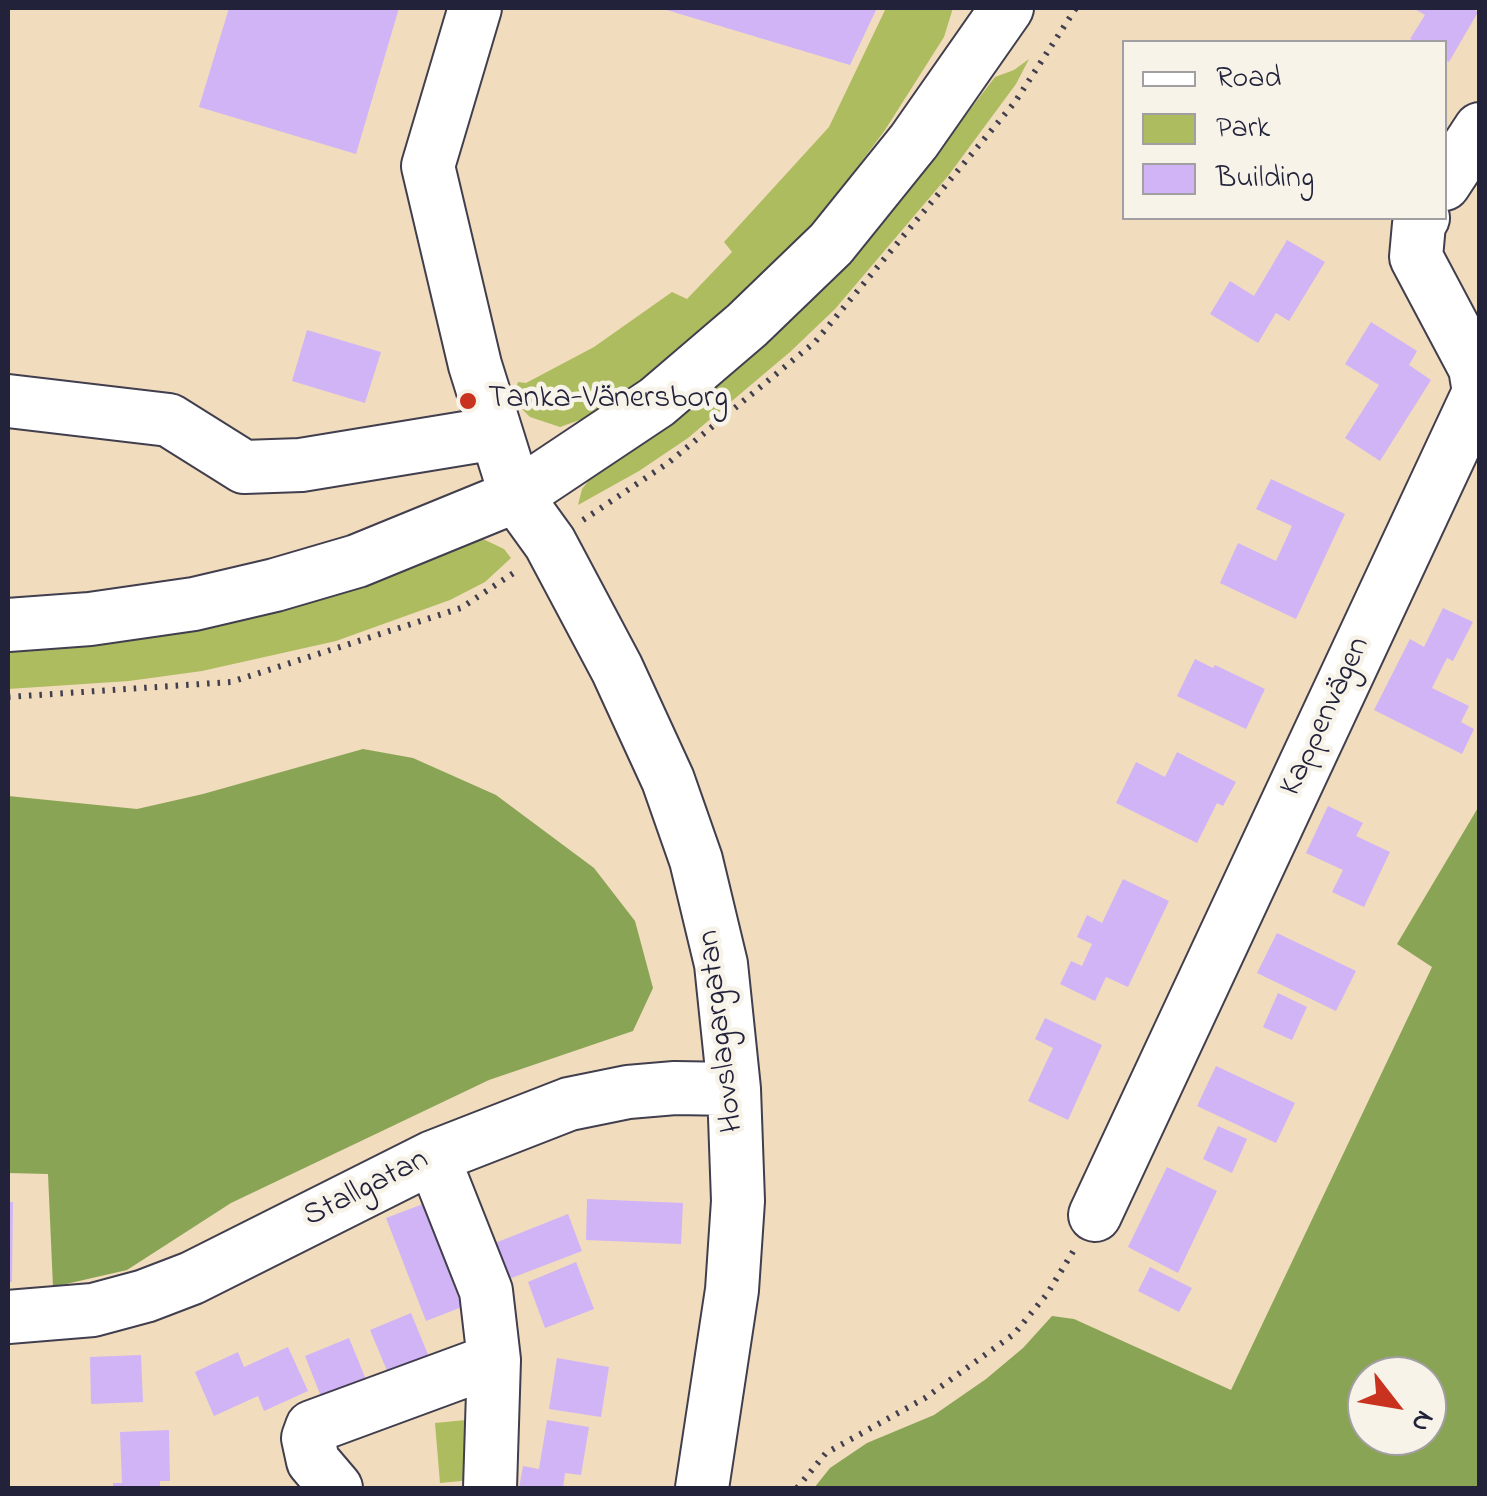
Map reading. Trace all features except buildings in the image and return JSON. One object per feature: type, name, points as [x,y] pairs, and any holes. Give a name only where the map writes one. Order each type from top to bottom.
[{"type":"street","name":"Hovslagargatan","points":[[476,8],[428,166],[470,346],[516,496],[558,559],[617,669],[668,780],[696,860],[721,964],[734,1089],[738,1201],[732,1290],[702,1488]]},
{"type":"street","points":[[914,141],[983,8]]},
{"type":"street","points":[[8,625],[90,619],[194,604],[275,585],[357,561],[516,496],[657,402],[747,325],[831,244],[914,141],[1007,8]]},
{"type":"street","points":[[1447,179],[1480,129]]},
{"type":"street","name":"Kappenvägen","points":[[1096,1215],[1479,392],[1476,368],[1416,256],[1422,220]]},
{"type":"street","points":[[8,401],[169,420],[244,467],[301,465],[496,433]]},
{"type":"street","name":"Stallgatan","points":[[8,1318],[92,1310],[161,1290],[433,1156],[568,1104],[628,1092],[734,1089]]},
{"type":"street","points":[[433,1156],[486,1291],[494,1360],[490,1488]]},
{"type":"street","points":[[336,1488],[313,1461],[308,1438],[312,1427],[494,1360]]},
{"type":"path","points":[[797,1488],[826,1453],[925,1398],[1014,1334],[1047,1294],[1096,1215]]},
{"type":"green space","points":[[886,8],[953,8],[944,37],[885,130],[777,265],[654,372],[599,413],[560,427],[530,417],[515,391],[518,382],[526,383],[594,347],[672,292],[687,299],[732,252],[724,242],[829,127]]},
{"type":"green space","points":[[1029,59],[1016,84],[948,176],[835,309],[688,438],[578,505],[582,489],[594,474],[933,158],[995,77]]},
{"type":"green space","points":[[483,539],[504,549],[511,558],[485,582],[450,600],[336,641],[202,671],[129,681],[8,689],[8,646]]},
{"type":"green space","points":[[363,749],[413,758],[496,795],[594,868],[635,921],[653,988],[633,1031],[489,1080],[231,1203],[127,1270],[53,1287],[48,1174],[8,1173],[8,796],[137,809]]},
{"type":"green space","points":[[1479,806],[1479,1488],[814,1488],[830,1468],[867,1443],[934,1415],[986,1379],[1023,1348],[1052,1316],[1074,1319],[1231,1390],[1432,967],[1397,944]]},
{"type":"green space","points":[[476,1419],[482,1479],[440,1483],[435,1423]]},
{"type":"place","name":"Tanka-Vänersborg","points":[[468,401]]}]
